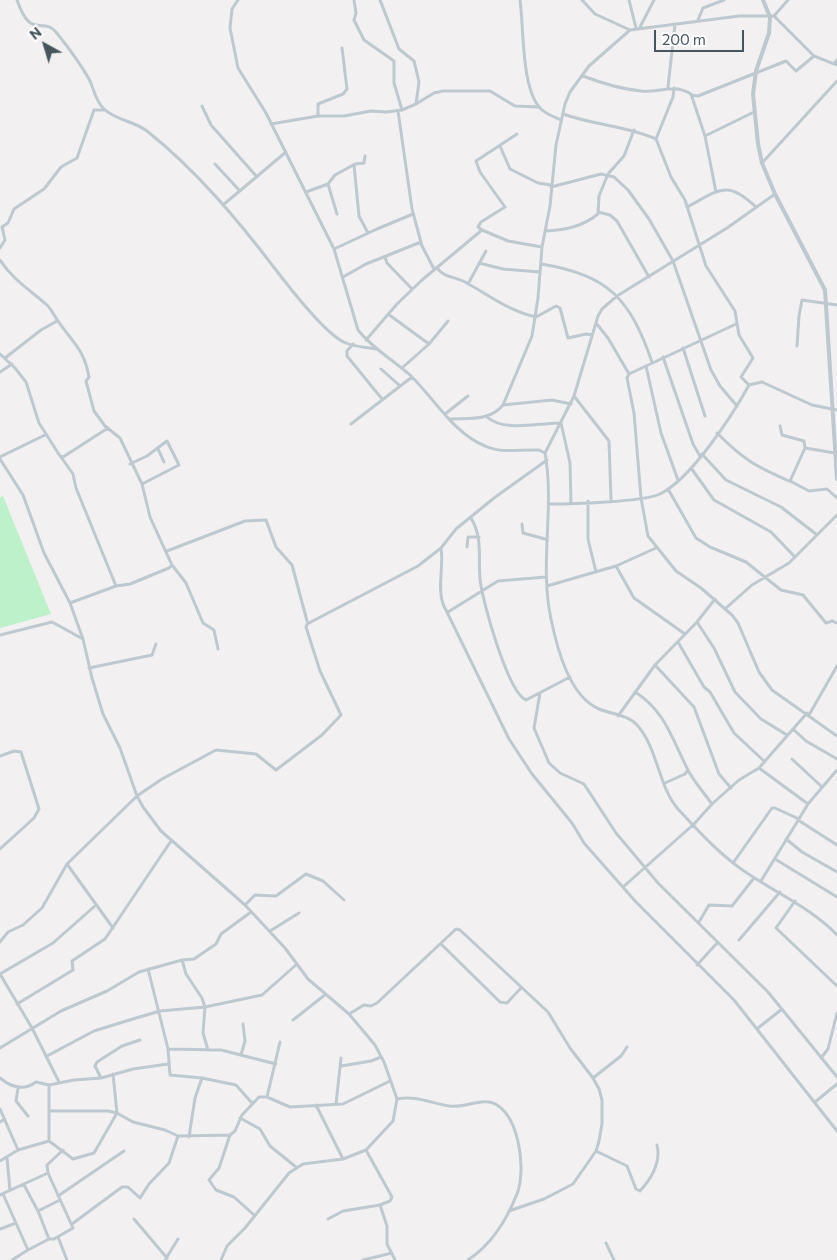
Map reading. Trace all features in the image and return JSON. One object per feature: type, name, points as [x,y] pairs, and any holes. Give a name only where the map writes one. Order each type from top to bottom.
[{"type":"street","points":[[16,0],[28,23],[51,28],[58,34],[83,68],[91,82],[96,100],[105,110],[147,131],[223,205],[319,321],[340,340],[376,349]]},
{"type":"street","points":[[238,0],[232,9],[230,22],[234,53],[240,73],[260,102],[334,250],[355,325],[366,340],[412,377],[450,420],[473,440],[492,449],[530,450],[546,453]]},
{"type":"street","points":[[354,0],[356,13],[354,20],[362,37],[394,61],[394,83],[400,110],[408,190],[420,242],[436,269],[443,276],[453,277],[468,284],[505,307],[536,317],[556,306],[560,308],[568,338],[586,334],[592,336]]},
{"type":"street","points":[[380,0],[399,49],[414,60],[419,82],[416,104]]},
{"type":"street","points":[[520,0],[527,78],[539,107]]},
{"type":"street","points":[[582,0],[595,14],[630,30],[698,20],[739,16],[772,16]]},
{"type":"street","points":[[629,0],[638,28]]},
{"type":"street","points":[[638,28],[654,0]]},
{"type":"street","points":[[698,20],[703,8],[724,0]]},
{"type":"street","points":[[763,0],[772,16],[814,56],[836,65],[837,60]]},
{"type":"street","points":[[788,0],[772,16],[768,40],[756,71],[754,112],[762,163],[775,194],[821,280],[826,304],[835,409],[837,479]]},
{"type":"street","points":[[668,87],[675,23]]},
{"type":"street","points":[[450,420],[487,417],[495,414],[503,405],[532,336],[536,317],[542,247],[561,120],[570,92],[606,50],[625,37],[630,30]]},
{"type":"street","points":[[318,116],[318,104],[343,94],[347,89],[342,48]]},
{"type":"street","points":[[583,76],[600,83],[642,91],[668,87],[680,89],[698,96],[756,71],[787,61],[796,72],[814,56]]},
{"type":"street","points":[[762,163],[837,81]]},
{"type":"street","points":[[674,88],[656,139],[687,207],[706,266],[735,311],[736,324],[742,342],[753,358],[741,377],[749,384],[762,382],[812,405],[835,409]]},
{"type":"street","points":[[672,97],[680,89]]},
{"type":"street","points":[[271,124],[318,116],[344,116],[370,111],[400,110],[438,92],[470,90],[490,91],[515,106],[539,107],[561,120]]},
{"type":"street","points":[[691,94],[705,136],[716,192]]},
{"type":"street","points":[[202,106],[211,125],[257,177]]},
{"type":"street","points":[[0,248],[5,240],[2,227],[8,223],[12,212],[44,189],[61,167],[78,158],[94,110],[105,110]]},
{"type":"street","points":[[705,136],[754,112]]},
{"type":"street","points":[[563,114],[584,121],[634,130],[656,139]]},
{"type":"street","points":[[598,212],[599,196],[608,174],[624,156],[634,130]]},
{"type":"street","points":[[517,134],[476,161],[480,172],[505,207],[482,222],[478,227],[508,241],[542,247]]},
{"type":"street","points":[[500,146],[510,170],[538,183],[551,186],[601,174],[608,174],[622,182],[649,219],[673,261],[714,377],[737,406]]},
{"type":"street","points":[[223,205],[286,152]]},
{"type":"street","points":[[306,192],[328,184],[335,175],[364,162],[365,156]]},
{"type":"street","points":[[215,164],[240,191]]},
{"type":"street","points":[[354,165],[359,216],[368,233]]},
{"type":"street","points":[[328,184],[337,214]]},
{"type":"street","points":[[687,207],[716,192],[734,190],[741,193],[756,207]]},
{"type":"street","points":[[775,194],[721,232],[617,296],[602,309],[571,404],[546,453],[550,476],[545,539],[546,577],[551,618],[570,676],[582,695],[593,706],[636,722],[674,803],[733,863],[754,878],[795,901],[837,935]]},
{"type":"street","points":[[545,231],[566,230],[580,225],[598,212],[610,215],[617,221],[649,277]]},
{"type":"street","points":[[334,250],[413,214]]},
{"type":"street","points":[[366,340],[412,290],[482,230]]},
{"type":"street","points":[[343,277],[366,264],[385,258],[420,242]]},
{"type":"street","points":[[468,284],[486,251]]},
{"type":"street","points":[[385,258],[387,263],[412,290]]},
{"type":"street","points":[[0,260],[14,279],[52,310],[57,321],[84,355],[89,377],[86,383],[94,411],[108,428],[120,438],[130,464],[142,484],[150,517],[172,565],[186,583],[203,623],[214,630],[218,649]]},
{"type":"street","points":[[479,264],[504,269],[540,272]]},
{"type":"street","points":[[541,264],[588,274],[617,296],[630,312],[652,362]]},
{"type":"street","points":[[797,346],[802,300],[837,304]]},
{"type":"street","points":[[388,314],[429,344]]},
{"type":"street","points":[[5,358],[41,330],[57,321]]},
{"type":"street","points":[[402,368],[429,344],[448,321]]},
{"type":"street","points":[[596,324],[608,338],[629,374],[627,378],[634,414],[647,533],[656,548],[676,571],[726,608],[738,623],[763,679],[772,690],[837,736]]},
{"type":"street","points":[[629,374],[736,324]]},
{"type":"street","points":[[353,344],[347,351],[347,356],[382,399]]},
{"type":"street","points":[[682,348],[705,416]]},
{"type":"street","points":[[0,354],[12,364],[26,382],[45,435],[73,474],[76,488],[116,586]]},
{"type":"street","points":[[663,357],[693,444],[701,455],[726,480],[781,507],[816,534]]},
{"type":"street","points":[[0,372],[12,364]]},
{"type":"street","points":[[646,366],[661,433],[678,480]]},
{"type":"street","points":[[381,369],[399,385]]},
{"type":"street","points":[[351,424],[399,385],[412,377]]},
{"type":"street","points":[[549,504],[642,498],[658,495],[668,489],[691,468],[737,406],[749,384]]},
{"type":"street","points":[[445,414],[468,396]]},
{"type":"street","points":[[574,396],[609,441],[611,500]]},
{"type":"street","points":[[503,405],[552,400],[571,404]]},
{"type":"street","points":[[487,417],[493,422],[505,426],[561,423]]},
{"type":"street","points":[[561,423],[570,463],[571,504]]},
{"type":"street","points":[[780,426],[782,435],[804,441],[804,448],[790,481]]},
{"type":"street","points":[[61,457],[108,428]]},
{"type":"street","points":[[717,433],[747,461],[809,491],[827,489],[837,498]]},
{"type":"street","points":[[45,435],[0,458],[23,495],[44,553],[70,603],[83,639],[89,668],[103,714],[120,748],[137,796],[152,820],[171,841],[245,905],[270,931],[308,978],[349,1014],[375,1045],[397,1099],[393,1121],[366,1150],[343,1159],[315,1161],[296,1167],[227,1246],[221,1260]]},
{"type":"street","points":[[130,464],[158,449],[167,441],[179,465],[142,484]]},
{"type":"street","points":[[804,448],[836,457]]},
{"type":"street","points":[[158,449],[164,462]]},
{"type":"street","points":[[0,942],[8,932],[23,924],[42,908],[67,864],[137,796],[212,752],[256,754],[276,770],[322,736],[342,715],[320,671],[306,627],[307,624],[418,566],[441,548],[456,529],[547,460]]},
{"type":"street","points":[[691,468],[714,500],[771,532],[795,557]]},
{"type":"street","points":[[668,489],[696,538],[710,547],[746,562],[781,590],[803,595],[826,623],[832,621],[837,623]]},
{"type":"street","points":[[588,501],[588,543],[596,572]]},
{"type":"street","points":[[726,608],[742,592],[795,557],[837,515]]},
{"type":"street","points":[[471,518],[479,537],[480,579],[483,591],[505,669],[518,695],[526,700],[570,676]]},
{"type":"street","points":[[167,551],[245,521],[266,520],[276,547],[292,565],[307,621]]},
{"type":"street","points":[[522,524],[523,533],[545,539]]},
{"type":"street","points":[[467,547],[468,537],[479,537]]},
{"type":"street","points":[[441,548],[443,562],[440,595],[484,689],[520,757],[572,823],[584,843],[623,887],[734,1000],[758,1028],[837,1131]]},
{"type":"street","points":[[547,586],[616,566],[656,548]]},
{"type":"street","points":[[70,603],[116,586],[130,584],[172,565]]},
{"type":"street","points":[[616,566],[634,598],[685,634]]},
{"type":"street","points":[[448,612],[498,581],[546,577]]},
{"type":"street","points":[[618,716],[655,665],[697,622],[715,599]]},
{"type":"street","points":[[0,635],[52,622],[83,639]]},
{"type":"street","points":[[697,622],[714,648],[735,692],[761,719],[787,735]]},
{"type":"street","points":[[678,642],[704,687],[710,692],[728,725],[764,760]]},
{"type":"street","points":[[89,668],[152,655],[156,644]]},
{"type":"street","points":[[655,665],[675,684],[694,707],[719,774],[731,788]]},
{"type":"street","points":[[623,887],[694,824],[712,804],[759,768],[792,729],[808,714],[837,666]]},
{"type":"street","points":[[635,692],[647,700],[659,714],[676,741],[688,770],[712,804]]},
{"type":"street","points":[[540,693],[534,728],[549,763],[560,773],[584,784],[616,833],[646,866],[664,890],[699,922],[768,992],[837,1077]]},
{"type":"street","points":[[792,729],[806,741],[837,759]]},
{"type":"street","points":[[0,756],[14,751],[21,752],[40,809],[34,818],[0,850]]},
{"type":"street","points":[[792,759],[822,787]]},
{"type":"street","points":[[759,768],[808,804]]},
{"type":"street","points":[[665,783],[685,774],[688,770]]},
{"type":"street","points":[[761,881],[808,804],[837,770]]},
{"type":"street","points":[[733,863],[772,808],[798,819],[837,845]]},
{"type":"street","points":[[786,839],[802,852],[837,872]]},
{"type":"street","points":[[17,1004],[73,970],[72,961],[101,943],[171,841]]},
{"type":"street","points":[[774,859],[837,897]]},
{"type":"street","points":[[67,864],[113,928]]},
{"type":"street","points":[[245,905],[255,895],[266,894],[276,896],[306,874],[323,881],[344,900]]},
{"type":"street","points":[[699,922],[709,905],[732,906],[754,878]]},
{"type":"street","points":[[739,940],[780,892]]},
{"type":"street","points":[[795,901],[776,928],[837,986]]},
{"type":"street","points":[[59,1082],[32,1028],[0,974],[53,943],[96,905]]},
{"type":"street","points":[[0,1048],[32,1028],[148,969],[182,960],[189,961],[199,956],[216,944],[221,934],[252,912]]},
{"type":"street","points":[[270,931],[299,913]]},
{"type":"street","points":[[349,1014],[364,1005],[370,1006],[377,1003],[456,929],[520,989],[548,1012],[570,1048],[599,1089],[602,1100],[602,1124],[596,1150],[568,1187],[544,1199],[509,1211]]},
{"type":"street","points":[[698,964],[718,942]]},
{"type":"street","points":[[441,944],[500,1002],[507,1003],[520,989]]},
{"type":"street","points":[[182,960],[186,974],[202,998],[205,1007],[203,1034],[208,1050]]},
{"type":"street","points":[[47,1056],[94,1031],[160,1012],[205,1007],[262,994],[297,964]]},
{"type":"street","points":[[148,969],[160,1012],[168,1048],[169,1072],[172,1076],[202,1078],[236,1085],[252,1103]]},
{"type":"street","points":[[292,1020],[326,994]]},
{"type":"street","points":[[758,1028],[782,1010]]},
{"type":"street","points":[[821,1058],[828,1049],[832,1038],[837,1013]]},
{"type":"street","points":[[241,1056],[245,1041],[243,1024]]},
{"type":"street","points":[[832,1038],[837,1042]]},
{"type":"street","points":[[101,1078],[95,1066],[97,1062],[122,1046],[140,1040]]},
{"type":"street","points":[[267,1097],[280,1042]]},
{"type":"street","points":[[592,1078],[620,1056],[627,1047]]},
{"type":"street","points":[[168,1048],[221,1050],[276,1064]]},
{"type":"street","points":[[341,1066],[371,1061],[381,1057]]},
{"type":"street","points":[[336,1104],[341,1058]]},
{"type":"street","points":[[0,1078],[18,1088],[30,1087],[36,1082],[49,1085],[59,1082],[101,1078],[133,1068],[168,1064]]},
{"type":"street","points":[[49,1140],[74,1160],[94,1152],[117,1113],[113,1074]]},
{"type":"street","points":[[189,1137],[195,1098],[202,1078]]},
{"type":"street","points":[[254,1215],[234,1197],[216,1190],[209,1180],[219,1168],[230,1135],[235,1131],[240,1118],[252,1103],[259,1097],[267,1097],[290,1107],[348,1102],[390,1080]]},
{"type":"street","points":[[815,1102],[837,1084]]},
{"type":"street","points":[[49,1085],[49,1140]]},
{"type":"street","points":[[18,1088],[16,1101],[28,1116]]},
{"type":"street","points":[[397,1099],[410,1097],[451,1106],[488,1102],[500,1107],[518,1137],[520,1163],[518,1192],[497,1231],[468,1260]]},
{"type":"street","points":[[316,1105],[343,1159]]},
{"type":"street","points":[[0,1109],[18,1150]]},
{"type":"street","points":[[50,1110],[102,1110],[117,1113],[133,1122],[165,1130],[178,1136],[230,1135]]},
{"type":"street","points":[[240,1118],[260,1129],[270,1146],[296,1167]]},
{"type":"street","points":[[0,1122],[5,1119]]},
{"type":"street","points":[[72,1224],[122,1187],[128,1188],[140,1198],[148,1184],[169,1163],[178,1136]]},
{"type":"street","points":[[0,1161],[18,1150],[49,1140]]},
{"type":"street","points":[[596,1150],[627,1166],[636,1189],[640,1191],[648,1181],[659,1156],[657,1145]]},
{"type":"street","points":[[12,1260],[28,1250],[72,1230],[72,1224],[48,1174],[47,1165],[63,1150]]},
{"type":"street","points":[[38,1211],[59,1198],[124,1150]]},
{"type":"street","points":[[328,1220],[343,1211],[380,1205],[390,1201],[392,1197],[366,1150]]},
{"type":"street","points":[[7,1158],[10,1190]]},
{"type":"street","points":[[28,1250],[2,1194],[48,1174]]},
{"type":"street","points":[[24,1186],[38,1211],[49,1240]]},
{"type":"street","points":[[380,1205],[387,1226],[387,1244],[396,1260]]},
{"type":"street","points":[[134,1219],[166,1259],[178,1239]]},
{"type":"street","points":[[0,1229],[16,1223]]},
{"type":"street","points":[[58,1237],[67,1260]]},
{"type":"street","points":[[606,1243],[614,1260]]},
{"type":"street","points":[[363,1260],[392,1253]]},
{"type":"green space","points":[[3,496],[51,614],[0,628],[0,497]]}]
